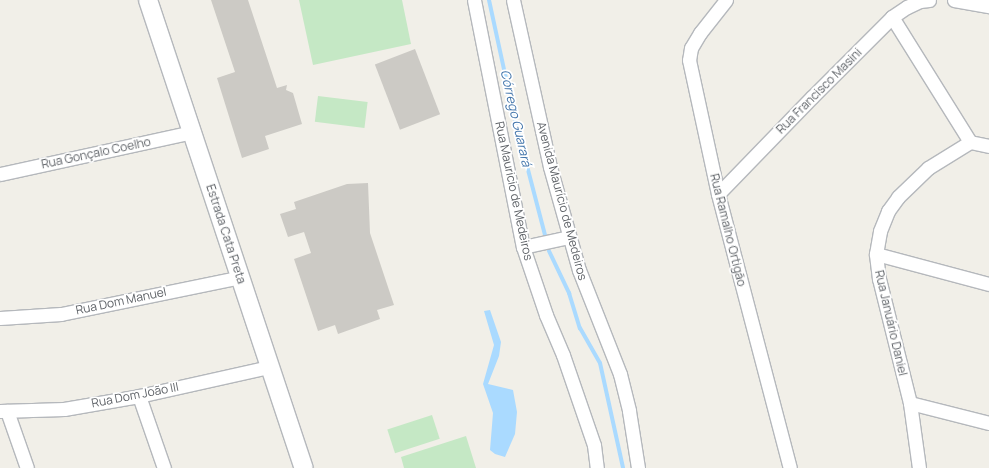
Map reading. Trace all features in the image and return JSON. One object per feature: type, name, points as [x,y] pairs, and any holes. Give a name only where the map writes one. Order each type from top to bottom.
[{"type":"street","name":"Estrada Cata Preta","points":[[148,0],[241,277],[269,367],[304,468]]},
{"type":"street","name":"Rua Mauricio de Medeiros","points":[[474,0],[523,247],[546,315],[563,355],[594,445],[598,468]]},
{"type":"street","name":"Avenida Maurício de Medeiros","points":[[513,0],[550,167],[579,270],[620,374],[629,411],[638,468]]},
{"type":"street","name":"Rua Ramalho Ortigão","points":[[726,0],[700,33],[691,48],[688,60],[718,194],[790,468]]},
{"type":"street","name":"Rua Francisco Masini","points":[[718,194],[892,17],[907,7],[920,1],[929,0]]},
{"type":"street","points":[[954,0],[989,6]]},
{"type":"street","points":[[892,17],[970,142],[989,146]]},
{"type":"street","name":"Rua Gonçalo Coelho","points":[[0,174],[193,132]]},
{"type":"street","name":"Rua Januário Daniel","points":[[920,468],[910,403],[879,279],[876,254],[880,231],[888,211],[898,197],[928,168],[970,142]]},
{"type":"street","points":[[523,247],[569,237]]},
{"type":"street","points":[[876,254],[989,284]]},
{"type":"street","name":"Rua Dom Manuel","points":[[0,318],[61,314],[241,277]]},
{"type":"street","name":"Rua Dom João III","points":[[3,411],[64,409],[138,396],[269,367]]},
{"type":"street","points":[[138,396],[164,468]]},
{"type":"street","points":[[910,403],[989,423]]},
{"type":"street","points":[[3,411],[27,468]]},
{"type":"green space","points":[[299,0],[402,0],[411,44],[313,65]]},
{"type":"green space","points":[[318,96],[368,102],[364,128],[315,122]]},
{"type":"green space","points":[[432,415],[440,439],[395,453],[387,430]]},
{"type":"green space","points":[[466,436],[476,468],[404,468],[401,457]]},
{"type":"water","points":[[490,310],[501,342],[499,356],[488,384],[513,390],[517,412],[515,434],[505,457],[495,454],[490,450],[493,413],[483,384],[494,345],[484,311]]},
{"type":"building","points":[[211,0],[248,0],[277,88],[287,85],[286,90],[293,93],[302,124],[265,136],[269,149],[242,158],[217,78],[235,72]]},
{"type":"building","points":[[415,49],[440,114],[400,130],[375,64]]},
{"type":"building","points":[[368,183],[370,233],[394,305],[377,310],[380,319],[338,334],[335,325],[318,331],[294,259],[311,253],[304,232],[288,237],[280,214],[296,209],[294,202],[347,184]]},
{"type":"waterway","name":"Córrego Guarará","points":[[489,0],[514,116],[545,235]]},
{"type":"waterway","name":"Córrego Guarará","points":[[549,251],[569,293],[580,328],[600,363],[623,468]]}]
